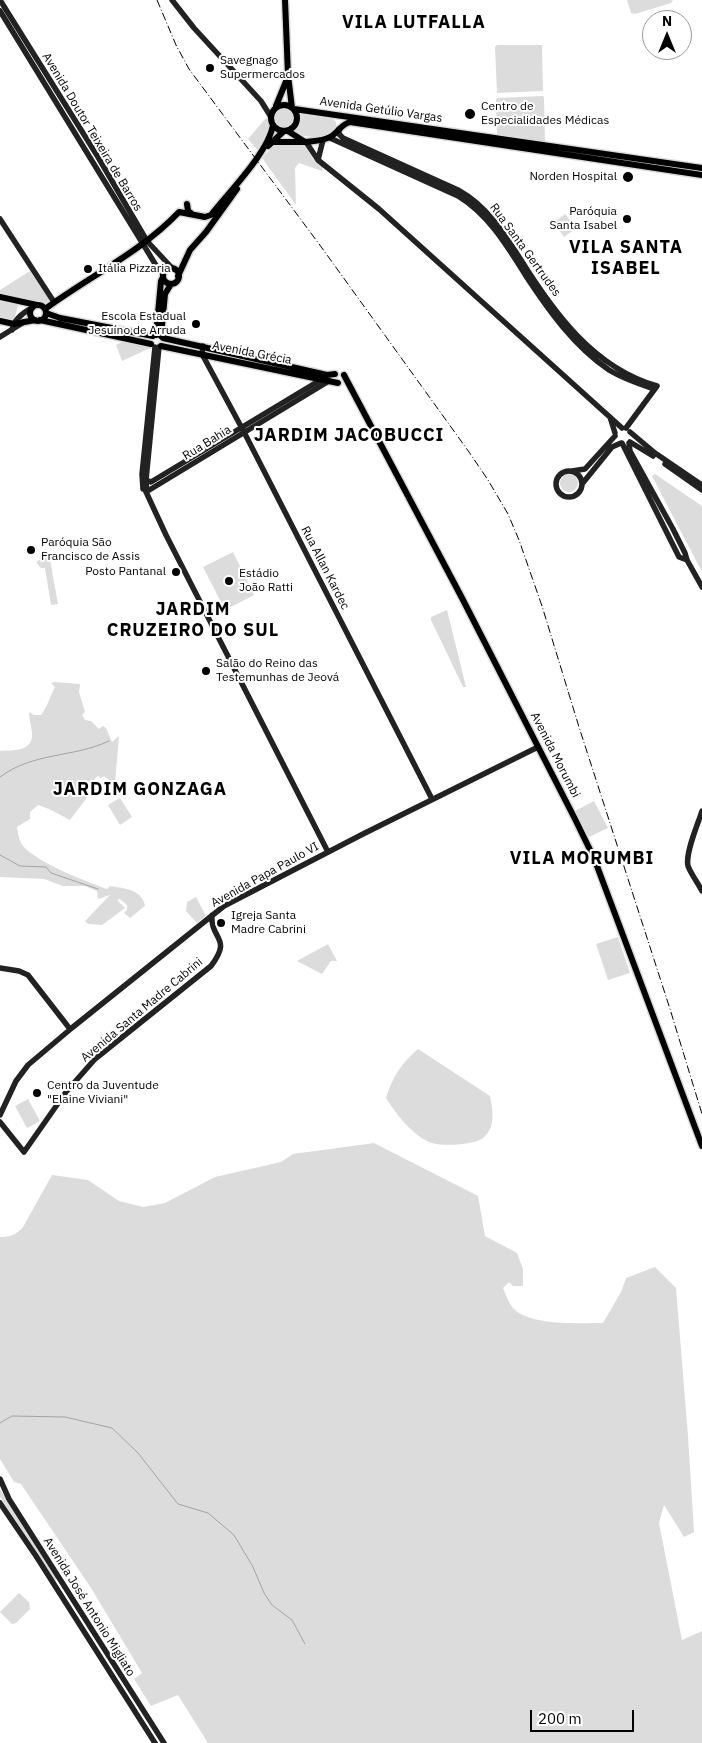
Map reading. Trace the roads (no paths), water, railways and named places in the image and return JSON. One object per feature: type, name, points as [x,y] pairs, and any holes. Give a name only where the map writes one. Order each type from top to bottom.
[{"type":"main road","points":[[158,336],[165,294],[171,284],[176,281],[190,250],[206,232],[272,142],[286,131],[292,129],[297,121],[298,117],[293,108],[288,75],[286,0]]},
{"type":"main road","points":[[0,322],[13,327],[24,322],[44,318],[46,311],[54,302],[165,228],[180,212],[205,217],[211,215],[270,138],[273,125],[271,113],[276,106],[288,75]]},
{"type":"main road","points":[[276,106],[284,104],[293,108]]},
{"type":"main road","name":"Avenida Getúlio Vargas","points":[[293,108],[702,168]]},
{"type":"main road","points":[[272,142],[305,142],[327,139],[338,129],[338,115]]},
{"type":"main road","name":"Avenida Getúlio Vargas","points":[[338,129],[345,123],[350,122],[702,175]]},
{"type":"main road","points":[[273,125],[276,129],[286,131],[305,142]]},
{"type":"main road","points":[[187,204],[188,211],[192,214]]},
{"type":"main road","points":[[158,336],[151,338],[156,346],[163,342],[158,336],[161,281],[163,275],[168,269],[173,269],[177,272],[178,276]]},
{"type":"main road","points":[[163,275],[166,282],[171,284]]},
{"type":"main road","points":[[0,297],[38,305],[46,311]]},
{"type":"main road","points":[[38,305],[32,308],[30,315],[38,320]]},
{"type":"main road","name":"Avenida Grécia","points":[[46,311],[64,322],[127,340],[326,378],[335,374]]},
{"type":"main road","name":"Avenida Grécia","points":[[38,320],[158,336],[204,346],[326,378],[338,383]]},
{"type":"main road","points":[[119,338],[120,330]]},
{"type":"main road","points":[[127,340],[128,332]]},
{"type":"main road","points":[[338,383],[344,380],[344,375],[340,372],[335,374],[334,379],[338,383],[348,386],[352,391]]},
{"type":"main road","name":"Avenida Morumbi","points":[[344,375],[462,598],[596,863],[702,1146]]},
{"type":"street","name":"Avenida Doutor Teixeira de Barros","points":[[0,0],[98,157],[163,275]]},
{"type":"street","points":[[172,0],[212,49],[262,101],[271,117]]},
{"type":"street","name":"Avenida Doutor Teixeira de Barros","points":[[0,11],[145,242],[173,269]]},
{"type":"street","points":[[262,101],[276,106]]},
{"type":"street","name":"Rua Santa Gertrudes","points":[[338,129],[339,134],[345,139],[472,198],[484,208],[547,299],[575,334],[606,362],[654,387]]},
{"type":"street","points":[[318,160],[327,139]]},
{"type":"street","name":"Rua Santa Gertrudes","points":[[327,139],[458,196],[470,204],[489,222],[512,253],[538,294],[572,337],[608,369],[618,375],[654,387]]},
{"type":"street","points":[[305,142],[318,160],[379,209],[607,414],[655,453],[702,485]]},
{"type":"street","points":[[0,219],[54,302]]},
{"type":"street","points":[[0,337],[13,327],[23,313],[32,308]]},
{"type":"street","points":[[145,492],[150,483],[156,346]]},
{"type":"street","points":[[156,346],[142,474],[145,492],[328,852]]},
{"type":"street","points":[[202,354],[204,346]]},
{"type":"street","name":"Rua Allan Kardec","points":[[202,354],[432,799]]},
{"type":"street","name":"Rua Bahia","points":[[145,492],[150,483],[326,378]]},
{"type":"street","points":[[654,387],[626,421],[625,429],[630,451],[674,529],[687,560],[702,587]]},
{"type":"street","points":[[607,414],[613,423],[617,440],[621,443],[680,557],[687,560]]},
{"type":"street","points":[[625,429],[618,429],[585,469],[577,472],[563,472],[556,482],[557,490],[564,496],[572,496],[579,492],[582,484],[611,448],[621,443],[629,442],[638,446],[702,490]]},
{"type":"street","points":[[572,471],[579,476],[582,484]]},
{"type":"street","name":"Avenida Papa Paulo VI","points":[[0,1115],[12,1087],[24,1070],[70,1029],[212,915],[232,902],[328,852],[538,747]]},
{"type":"street","points":[[702,811],[688,863],[702,891]]},
{"type":"street","points":[[198,927],[213,927],[212,915]]},
{"type":"street","name":"Avenida Santa Madre Cabrini","points":[[0,1122],[24,1152],[66,1092],[95,1059],[211,966],[218,954],[221,943],[213,927]]},
{"type":"street","points":[[0,968],[19,971],[28,975],[70,1029]]},
{"type":"street","name":"Avenida José Antonio Migliato","points":[[0,1480],[9,1499],[164,1743]]},
{"type":"street","name":"Avenida José Antonio Migliato","points":[[0,1504],[36,1556],[155,1743]]},
{"type":"waterway","points":[[0,777],[26,763],[81,750],[109,741]]},
{"type":"waterway","points":[[0,855],[20,866],[46,867],[51,873],[98,889]]},
{"type":"waterway","points":[[0,1423],[12,1416],[65,1417],[112,1428],[138,1453],[178,1504],[208,1513],[234,1535],[253,1567],[264,1593],[272,1605],[292,1620],[305,1644]]},
{"type":"railway","points":[[157,0],[176,45],[189,69],[322,248],[469,452],[508,514],[542,606],[702,1114]]},
{"type":"place","name":"Savegnago Supermercados","points":[[210,68]]},
{"type":"place","name":"Centro de Especialidades Médicas","points":[[470,114]]},
{"type":"place","name":"Norden Hospital","points":[[628,177]]},
{"type":"place","name":"Paróquia Santa Isabel","points":[[627,219]]},
{"type":"place","name":"Itália Pizzaria","points":[[88,269]]},
{"type":"place","name":"Escola Estadual Jesuíno de Arruda","points":[[196,324]]},
{"type":"place","name":"Paróquia São Francisco de Assis","points":[[31,550]]},
{"type":"place","name":"Posto Pantanal","points":[[176,572]]},
{"type":"place","name":"Estádio João Ratti","points":[[229,581]]},
{"type":"place","name":"Salão do Reino das Testemunhas de Jeová","points":[[206,671]]},
{"type":"place","name":"Igreja Santa Madre Cabrini","points":[[221,923]]},
{"type":"place","name":"Centro da Juventude \"Elaine Viviani\"","points":[[37,1093]]},
{"type":"district","name":"VILA LUTFALLA","points":[[414,23]]},
{"type":"district","name":"VILA SANTA ISABEL","points":[[626,258]]},
{"type":"district","name":"JARDIM JACOBUCCI","points":[[349,436]]},
{"type":"district","name":"JARDIM CRUZEIRO DO SUL","points":[[193,620]]},
{"type":"district","name":"JARDIM GONZAGA","points":[[140,790]]},
{"type":"district","name":"VILA MORUMBI","points":[[582,859]]}]
